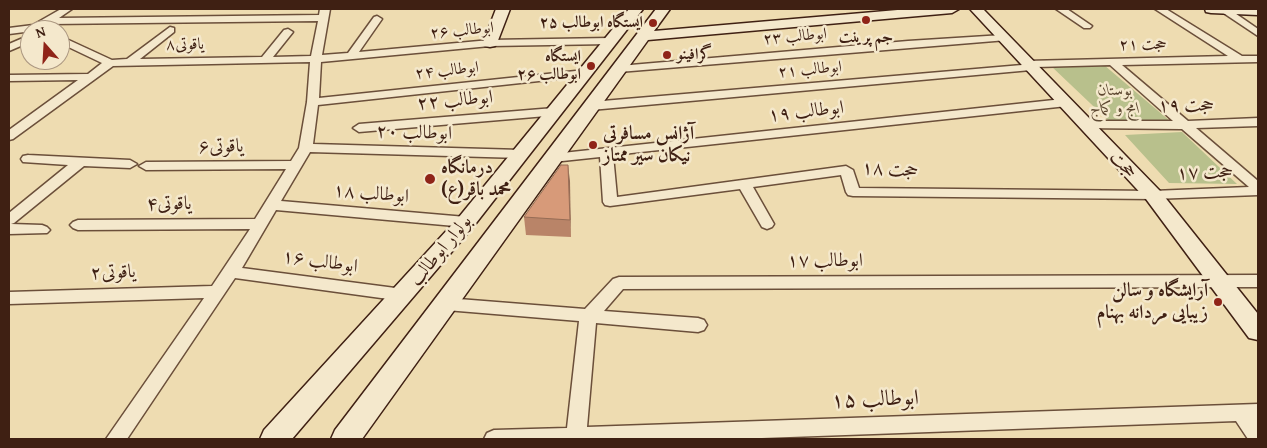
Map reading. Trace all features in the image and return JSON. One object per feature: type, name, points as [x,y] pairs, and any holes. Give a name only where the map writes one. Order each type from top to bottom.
[{"type":"main road","points":[[490,43],[503,9]]},
{"type":"main road","name":"بولوار ابوطالب","points":[[274,439],[466,222],[636,9]]},
{"type":"main road","name":"بولوار ابوطالب","points":[[345,439],[663,9]]},
{"type":"main road","points":[[643,36],[952,9]]},
{"type":"main road","name":"حجت","points":[[976,9],[1153,195],[1258,331]]},
{"type":"main road","points":[[1220,9],[1258,12]]},
{"type":"main road","points":[[482,202],[516,210]]},
{"type":"street","points":[[50,20],[67,9]]},
{"type":"street","points":[[1061,9],[1087,26]]},
{"type":"street","points":[[1160,9],[1241,60]]},
{"type":"street","points":[[1220,9],[1258,33]]},
{"type":"street","points":[[50,20],[325,13],[316,58],[313,102],[306,148],[218,292],[116,439]]},
{"type":"street","points":[[352,55],[377,19]]},
{"type":"street","points":[[130,62],[170,30]]},
{"type":"street","points":[[265,60],[288,32]]},
{"type":"street","name":"ابوطالب ۲۳","points":[[619,69],[908,44],[1003,38]]},
{"type":"street","name":"ابوطالب ۲۶","points":[[316,58],[490,43],[610,41]]},
{"type":"street","name":"یاقوتی۸","points":[[70,44],[110,63],[316,58]]},
{"type":"street","name":"حجت ۲۱","points":[[1029,65],[1258,59]]},
{"type":"street","points":[[1112,62],[1258,190]]},
{"type":"street","points":[[9,136],[110,63]]},
{"type":"street","name":"ابوطالب ۲۱","points":[[591,106],[1029,65]]},
{"type":"street","name":"ابوطالب ۲۴","points":[[313,102],[585,73]]},
{"type":"street","points":[[9,78],[89,77]]},
{"type":"street","name":"ابوطالب ۱۹","points":[[554,158],[1063,102]]},
{"type":"street","name":"ابوطالب ۲۲","points":[[359,128],[554,112]]},
{"type":"street","name":"حجت ۱۹","points":[[1086,125],[1186,126],[1258,122]]},
{"type":"street","name":"ابوطالب ۲۰","points":[[306,148],[521,154]]},
{"type":"street","name":"حجت ۱۸","points":[[606,152],[610,202],[846,170],[853,192],[1153,195]]},
{"type":"street","points":[[28,159],[130,164]]},
{"type":"street","points":[[9,220],[80,162]]},
{"type":"street","name":"یاقوتی۶","points":[[146,166],[296,165]]},
{"type":"street","points":[[744,184],[767,224]]},
{"type":"street","name":"حجت ۱۷","points":[[1153,195],[1258,190]]},
{"type":"street","name":"ابوطالب ۱۸","points":[[272,205],[466,222]]},
{"type":"street","name":"یاقوتی۴","points":[[78,225],[260,224]]},
{"type":"street","points":[[9,229],[42,230]]},
{"type":"street","name":"ابوطالب ۱۶","points":[[231,272],[403,295]]},
{"type":"street","name":"ابوطالب ۱۷","points":[[588,317],[619,283],[1220,282],[1258,280]]},
{"type":"street","name":"یاقوتی۲","points":[[9,298],[218,292]]},
{"type":"street","points":[[446,304],[698,325]]},
{"type":"street","points":[[576,436],[588,317]]},
{"type":"street","points":[[1250,412],[1258,437]]},
{"type":"street","name":"ابوطالب ۱۵","points":[[494,439],[756,434],[1250,412]]},
{"type":"green space","name":"بوستان امج و کماج","points":[[1104,65],[1170,121],[1110,122],[1051,66]]},
{"type":"green space","name":"بوستان امج و کماج","points":[[1182,132],[1237,184],[1169,183],[1125,135]]},
{"type":"building","points":[[561,165],[568,165],[570,220],[524,217]]},
{"type":"place","name":"جم پرینت","points":[[866,20]]},
{"type":"place","name":"ایستگاه ابوطالب ۲۵","points":[[653,23]]},
{"type":"place","name":"گرافینو","points":[[667,55]]},
{"type":"place","name":"ایستگاه ابوطالب ۲۶","points":[[591,66]]},
{"type":"place","name":"آژانس مسافرتی نیکان سیر ممتاز","points":[[593,145]]},
{"type":"place","name":"درمانگاه محمد باقر(ع)","points":[[430,179]]},
{"type":"place","name":"آرایشگاه و سالن زیبایی مردانه بهنام","points":[[1218,302]]}]
